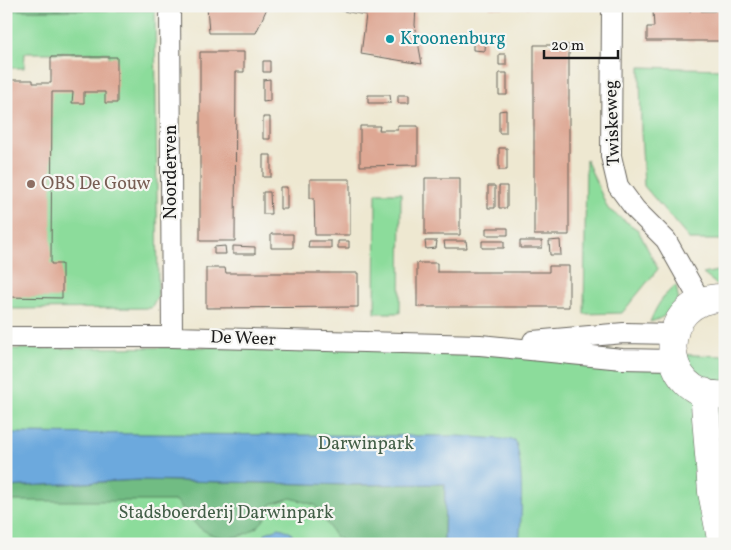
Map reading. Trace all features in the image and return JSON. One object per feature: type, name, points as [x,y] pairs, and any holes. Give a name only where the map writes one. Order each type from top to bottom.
[{"type":"main road","points":[[713,300],[686,312],[680,319],[673,347],[682,376],[695,388],[714,394],[712,492],[722,544]]},
{"type":"main road","points":[[722,544],[725,528]]},
{"type":"street","name":"Noorderven","points":[[170,6],[172,337]]},
{"type":"street","name":"Twiskeweg","points":[[612,6],[611,156],[618,186],[635,209],[666,240],[713,300]]},
{"type":"street","name":"De Weer","points":[[6,336],[172,337],[480,345],[624,333],[673,347]]},
{"type":"green space","points":[[6,6],[155,6],[155,10],[6,10]]},
{"type":"green space","points":[[6,10],[155,10],[158,295],[151,308],[9,309],[9,295],[51,88],[109,89],[109,53],[25,53],[24,68],[6,68]]},
{"type":"green space","points":[[640,67],[725,69],[725,240],[690,240],[644,186]]},
{"type":"green space","points":[[586,159],[608,209],[638,230],[658,269],[622,313],[584,314]]},
{"type":"green space","points":[[376,193],[401,193],[400,313],[375,313]]},
{"type":"green space","points":[[725,271],[725,287],[720,287],[703,274]]},
{"type":"green space","points":[[676,285],[679,301],[667,314],[650,322],[660,302]]},
{"type":"green space","name":"Darwinpark","points":[[399,345],[725,356],[725,544],[6,544],[6,349]]},
{"type":"green space","name":"Stadsboerderij Darwinpark","points":[[139,480],[350,485],[445,484],[444,544],[347,544],[335,536],[315,505],[291,498],[271,504],[261,523],[253,530],[244,535],[233,537],[213,535],[203,530],[189,517],[177,501],[6,501],[6,487]]},
{"type":"water","points":[[6,433],[458,436],[515,440],[521,476],[519,544],[444,544],[445,484],[350,485],[139,480],[6,487]]},
{"type":"water","points":[[278,528],[287,531],[294,537],[294,544],[260,544],[266,533]]},
{"type":"building","points":[[207,6],[267,6],[267,8],[256,33],[209,33]]},
{"type":"building","name":"Kroonenburg","points":[[314,6],[416,6],[415,25],[422,64],[361,54],[366,15]]},
{"type":"building","name":"Kroonenburg","points":[[490,6],[555,6],[555,8],[490,8]]},
{"type":"building","points":[[668,6],[678,6],[678,11],[691,11],[692,6],[701,6],[701,11],[715,11],[715,6],[724,6],[725,41],[647,41],[647,27],[654,27],[653,11],[669,11]]},
{"type":"building","points":[[473,35],[486,36],[485,51],[473,50]]},
{"type":"building","points":[[534,45],[569,45],[569,235],[534,235]]},
{"type":"building","points":[[200,52],[244,52],[244,72],[236,72],[235,241],[200,241]]},
{"type":"building","points":[[499,54],[506,54],[506,65],[499,65]]},
{"type":"building","name":"OBS De Gouw","points":[[51,57],[117,57],[117,103],[105,103],[105,92],[84,92],[84,103],[72,103],[73,92],[52,92],[51,264],[62,264],[62,298],[6,297],[6,80],[33,80],[33,83],[51,83]]},
{"type":"building","points":[[263,61],[270,61],[270,72],[263,72]]},
{"type":"building","points":[[499,73],[507,73],[507,95],[499,95]]},
{"type":"building","points":[[270,79],[270,101],[263,102],[263,80]]},
{"type":"building","points":[[368,95],[390,95],[391,103],[368,103]]},
{"type":"building","points":[[398,95],[409,95],[409,103],[398,103]]},
{"type":"building","points":[[506,110],[506,133],[499,133],[499,111]]},
{"type":"building","points":[[263,117],[270,117],[270,139],[263,139]]},
{"type":"building","points":[[360,126],[380,126],[379,130],[398,130],[398,126],[418,126],[418,165],[360,166]]},
{"type":"building","points":[[499,148],[507,148],[507,170],[499,170]]},
{"type":"building","points":[[263,155],[271,155],[271,177],[263,177]]},
{"type":"building","points":[[425,178],[460,178],[460,235],[425,235]]},
{"type":"building","points":[[310,179],[350,179],[350,235],[315,235],[314,198],[310,198]]},
{"type":"building","points":[[488,186],[495,186],[495,208],[488,208]]},
{"type":"building","points":[[499,186],[507,186],[507,208],[499,208]]},
{"type":"building","points":[[280,187],[287,187],[287,209],[280,209]]},
{"type":"building","points":[[263,192],[270,192],[271,214],[263,214]]},
{"type":"building","points":[[486,228],[508,228],[508,235],[486,235]]},
{"type":"building","points":[[271,234],[293,234],[293,248],[271,248]]},
{"type":"building","points":[[560,240],[561,255],[550,255],[549,241]]},
{"type":"building","points":[[309,241],[331,241],[331,248],[308,248]]},
{"type":"building","points":[[338,241],[349,241],[349,248],[338,248]]},
{"type":"building","points":[[425,241],[437,241],[436,248],[426,249]]},
{"type":"building","points":[[444,241],[466,241],[467,248],[445,248]]},
{"type":"building","points":[[482,241],[504,241],[504,248],[482,248]]},
{"type":"building","points":[[520,241],[542,241],[542,248],[520,248]]},
{"type":"building","points":[[225,246],[226,254],[214,254],[214,247]]},
{"type":"building","points":[[233,246],[255,247],[255,254],[233,254]]},
{"type":"building","points":[[417,263],[437,263],[437,272],[549,272],[549,266],[569,266],[569,307],[417,307]]},
{"type":"building","points":[[206,268],[225,268],[226,273],[358,273],[358,307],[206,308]]},
{"type":"place","name":"Kroonenburg","points":[[390,39]]},
{"type":"place","name":"OBS De Gouw","points":[[31,184]]}]
